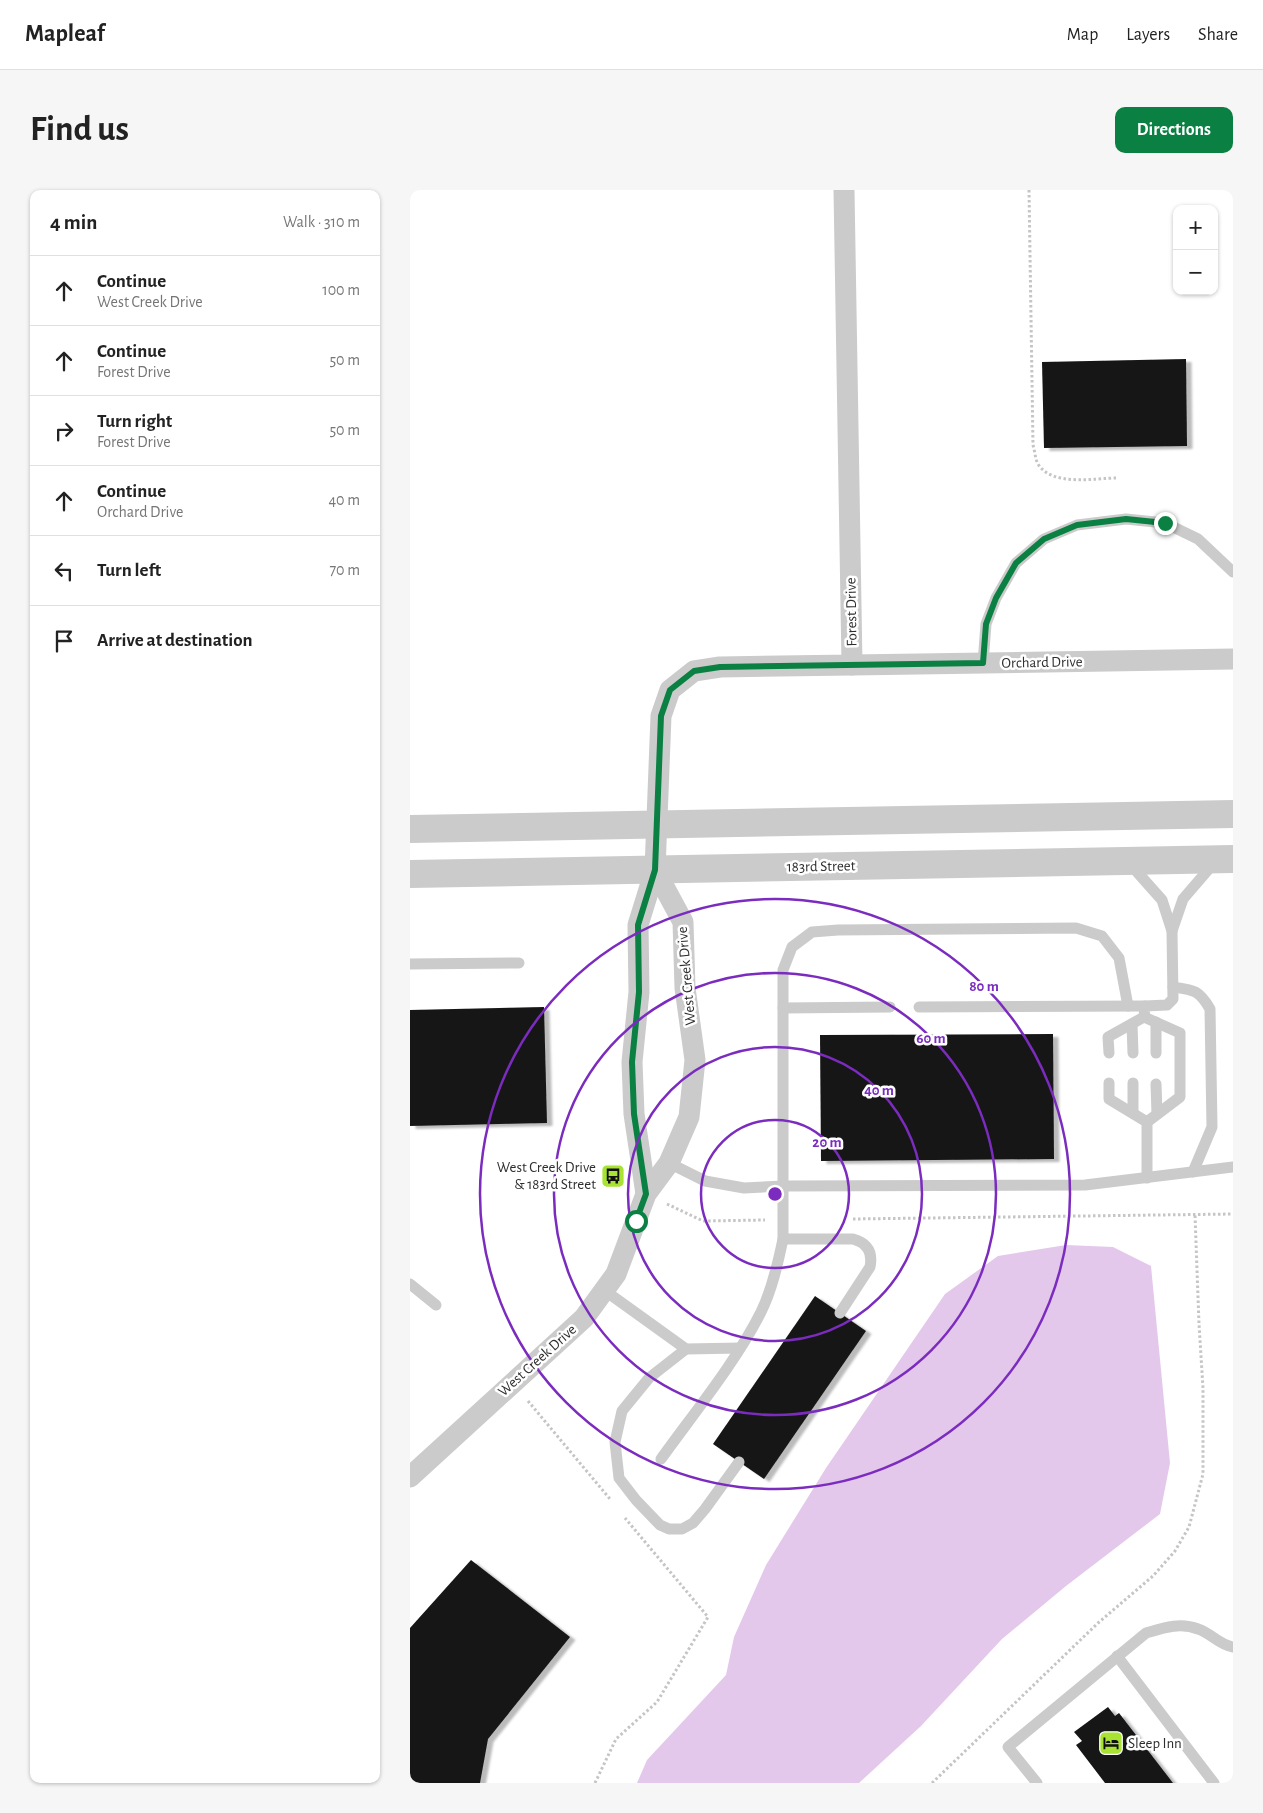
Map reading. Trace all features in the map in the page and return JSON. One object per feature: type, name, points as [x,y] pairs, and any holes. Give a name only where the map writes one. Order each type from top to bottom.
[{"type":"street","name":"Forest Drive","points":[[655,870],[661,716],[670,690],[694,671],[720,667],[852,665],[844,190]]},
{"type":"street","name":"Orchard Drive","points":[[852,665],[1233,659]]},
{"type":"street","points":[[410,830],[1233,814]]},
{"type":"street","name":"183rd Street","points":[[410,874],[1225,859]]},
{"type":"street","name":"West Creek Drive","points":[[410,1477],[584,1318],[616,1274],[655,1198],[668,1163],[689,1117],[695,1060],[685,988],[683,922],[655,870]]},
{"type":"street","name":"West Creek Drive","points":[[655,870],[638,925],[639,992],[632,1062],[634,1114],[655,1198]]},
{"type":"lane","points":[[983,663],[986,624],[996,598],[1016,563],[1044,539],[1077,525],[1126,519],[1165,523],[1198,539],[1233,572]]},
{"type":"lane","points":[[1172,931],[1183,899],[1225,859]]},
{"type":"lane","points":[[1108,1053],[1108,1037],[1132,1024],[1145,1011],[1167,1005],[1173,999],[1172,931],[1162,900],[1127,861]]},
{"type":"lane","points":[[661,1459],[740,1348],[762,1311],[777,1267],[783,1239],[784,1220],[783,970],[792,946],[812,932],[838,930],[1076,928],[1102,936],[1119,958],[1128,1006]]},
{"type":"lane","points":[[410,964],[519,963]]},
{"type":"lane","points":[[1173,987],[1193,990],[1202,996],[1210,1009],[1212,1127],[1193,1172]]},
{"type":"lane","points":[[919,1007],[1128,1006],[1145,1011],[1156,1022],[1180,1033],[1180,1097],[1147,1122]]},
{"type":"lane","points":[[783,1008],[890,1008]]},
{"type":"lane","points":[[1156,1022],[1156,1053]]},
{"type":"lane","points":[[1132,1024],[1132,1053]]},
{"type":"lane","points":[[1109,1083],[1110,1099],[1147,1122]]},
{"type":"lane","points":[[1133,1083],[1133,1113]]},
{"type":"lane","points":[[1156,1084],[1157,1114]]},
{"type":"lane","points":[[1147,1122],[1147,1178]]},
{"type":"lane","points":[[668,1163],[705,1180],[744,1188],[784,1186],[1085,1185],[1233,1168]]},
{"type":"lane","points":[[783,1239],[853,1239],[862,1242],[869,1249],[872,1258],[870,1267],[840,1313]]},
{"type":"lane","points":[[410,1284],[436,1305]]},
{"type":"lane","points":[[604,1290],[686,1349],[740,1348]]},
{"type":"lane","points":[[686,1349],[649,1378],[622,1411],[615,1442],[619,1478],[636,1500],[660,1525],[669,1529],[682,1529],[693,1523],[705,1509],[739,1462]]},
{"type":"lane","points":[[1037,1783],[1008,1747],[1146,1633],[1172,1625],[1197,1628],[1225,1646],[1233,1647]]},
{"type":"lane","points":[[1118,1656],[1214,1783]]},
{"type":"path","points":[[1029,190],[1033,445],[1038,465],[1054,478],[1117,478]]},
{"type":"path","points":[[655,1198],[703,1221],[784,1220]]},
{"type":"path","points":[[849,1219],[1233,1214]]},
{"type":"path","points":[[932,1783],[1098,1623],[1153,1576],[1175,1551],[1189,1527],[1203,1474],[1203,1388],[1198,1324],[1196,1215]]},
{"type":"path","points":[[528,1401],[614,1504]]},
{"type":"path","points":[[596,1783],[616,1739],[657,1702],[708,1617],[620,1512]]},
{"type":"shaded area","points":[[1066,1245],[1113,1247],[1151,1266],[1170,1463],[1160,1514],[1066,1586],[1002,1639],[921,1726],[859,1783],[637,1783],[647,1760],[726,1675],[734,1637],[766,1565],[826,1468],[945,1294],[998,1256]]},
{"type":"building","points":[[1186,359],[1187,446],[1044,448],[1042,362]]},
{"type":"building","points":[[544,1007],[547,1123],[410,1126],[410,1010]]},
{"type":"building","points":[[1053,1034],[1054,1159],[821,1161],[820,1035]]},
{"type":"building","points":[[815,1296],[866,1331],[764,1479],[713,1444]]},
{"type":"building","points":[[471,1560],[570,1637],[488,1739],[480,1783],[410,1783],[410,1628]]},
{"type":"building","name":"Sleep Inn","points":[[1108,1707],[1115,1716],[1119,1713],[1173,1783],[1105,1783],[1076,1745],[1082,1741],[1074,1732]]},
{"type":"place","name":"West Creek Drive & 183rd Street","points":[[613,1176]]},
{"type":"place","name":"Sleep Inn","points":[[1111,1743]]},
{"type":"route","points":[[636,1221],[646,1194],[634,1114],[632,1062],[639,992],[638,925],[655,870],[661,716],[670,690],[694,671],[720,667],[983,663],[986,624],[996,598],[1016,563],[1044,539],[1077,525],[1126,519],[1165,523]]}]
